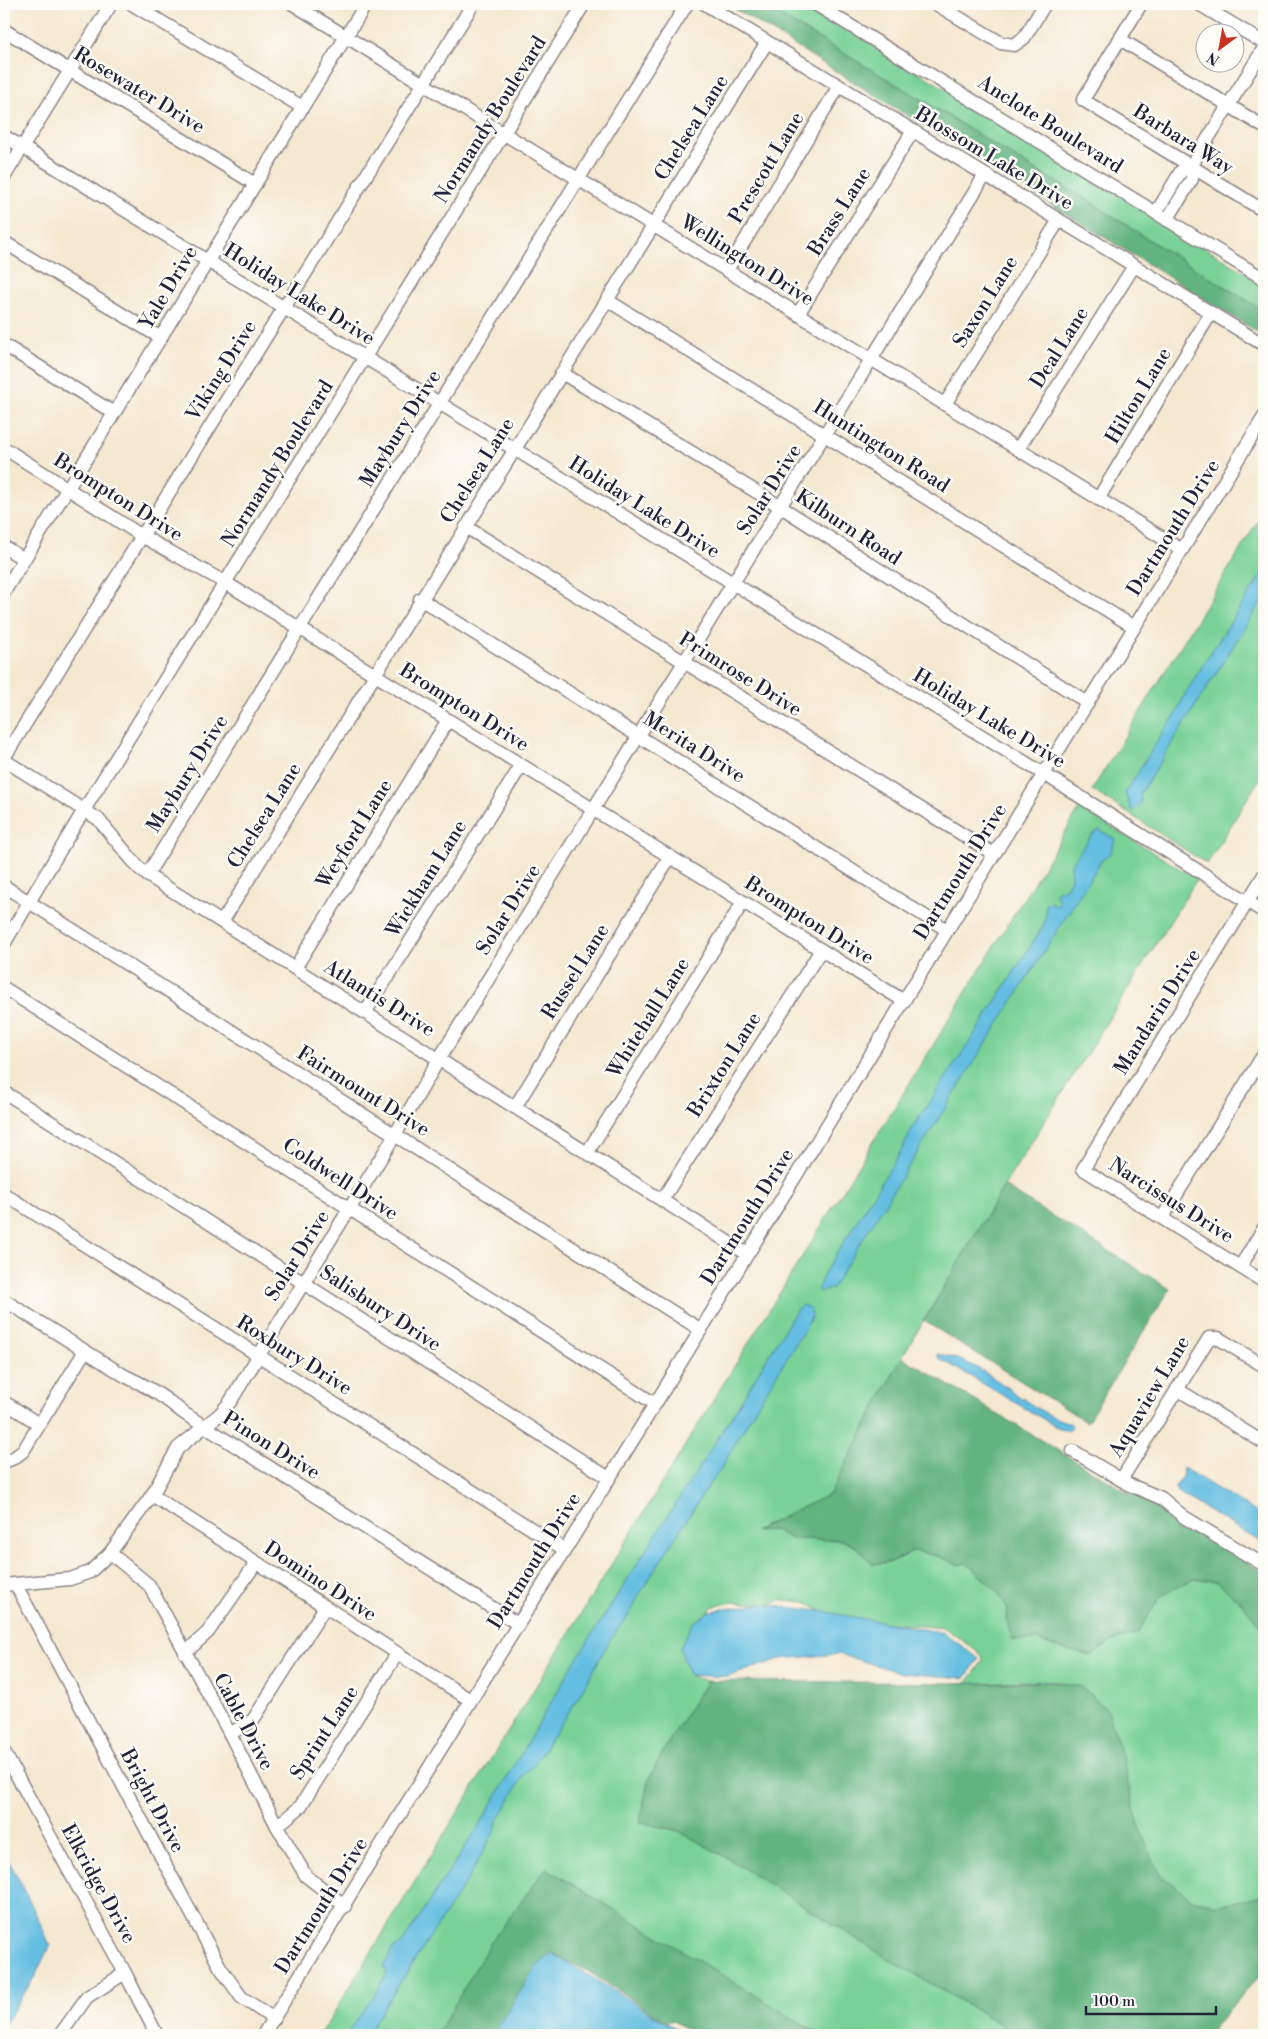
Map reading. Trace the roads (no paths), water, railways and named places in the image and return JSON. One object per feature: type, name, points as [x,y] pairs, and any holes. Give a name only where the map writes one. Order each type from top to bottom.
[{"type":"street","points":[[4,177],[111,4]]},
{"type":"street","points":[[132,4],[302,107]]},
{"type":"street","name":"Wellington Drive","points":[[293,4],[1182,550]]},
{"type":"street","name":"Yale Drive","points":[[4,592],[366,4]]},
{"type":"street","name":"Viking Drive","points":[[4,759],[473,4]]},
{"type":"street","name":"Normandy Boulevard","points":[[4,944],[84,810],[584,4]]},
{"type":"street","name":"Maybury Drive","points":[[147,875],[687,4]]},
{"type":"street","name":"Blossom Lake Drive","points":[[704,4],[1264,346]]},
{"type":"street","name":"Anclote Boulevard","points":[[815,4],[1264,280]]},
{"type":"street","points":[[937,4],[1001,43],[1014,45],[1024,38],[1045,4]]},
{"type":"street","points":[[1142,4],[1120,39],[1264,128]]},
{"type":"street","points":[[1199,4],[1264,44]]},
{"type":"street","name":"Rosewater Drive","points":[[4,30],[255,184]]},
{"type":"street","name":"Barbara Way","points":[[1120,39],[1083,100],[1264,212]]},
{"type":"street","name":"Chelsea Lane","points":[[222,922],[420,599],[767,42]]},
{"type":"street","points":[[1156,212],[1181,172],[1191,166],[1264,48]]},
{"type":"street","name":"Prescott Lane","points":[[727,270],[839,86]]},
{"type":"street","name":"Brass Lane","points":[[798,314],[913,131]]},
{"type":"street","name":"Holiday Lake Drive","points":[[4,136],[733,585],[1044,774],[1264,912]]},
{"type":"street","points":[[1167,220],[1192,179],[1191,166]]},
{"type":"street","name":"Solar Drive","points":[[10,1585],[70,1579],[90,1572],[110,1553],[152,1495],[178,1448],[220,1414],[230,1402],[350,1208],[439,1059],[985,175]]},
{"type":"street","name":"Saxon Lane","points":[[945,404],[1059,220]]},
{"type":"street","points":[[4,242],[161,338]]},
{"type":"street","name":"Deal Lane","points":[[1018,449],[1134,266]]},
{"type":"street","name":"Huntington Road","points":[[607,300],[826,434],[1134,627]]},
{"type":"street","name":"Hilton Lane","points":[[1098,499],[1211,313]]},
{"type":"street","points":[[4,345],[114,413]]},
{"type":"street","name":"Kilburn Road","points":[[562,372],[781,508],[1088,703]]},
{"type":"street","name":"Dartmouth Drive","points":[[263,2035],[345,1906],[470,1700],[565,1550],[1264,417]]},
{"type":"street","name":"Brompton Drive","points":[[4,448],[142,536],[226,583],[904,1001]]},
{"type":"street","name":"Primrose Drive","points":[[466,526],[994,854]]},
{"type":"street","points":[[4,547],[24,559]]},
{"type":"street","name":"Merita Drive","points":[[420,599],[948,930]]},
{"type":"street","name":"Weyford Lane","points":[[295,968],[448,720]]},
{"type":"street","name":"Atlantis Drive","points":[[4,759],[98,819],[138,867],[147,875],[747,1254]]},
{"type":"street","name":"Wickham Lane","points":[[365,1013],[521,766]]},
{"type":"street","name":"Russel Lane","points":[[515,1107],[670,857]]},
{"type":"street","name":"Mandarin Drive","points":[[1083,1169],[1264,875]]},
{"type":"street","name":"Fairmount Drive","points":[[4,886],[701,1330]]},
{"type":"street","name":"Whitehall Lane","points":[[587,1153],[743,902]]},
{"type":"street","name":"Brixton Lane","points":[[662,1200],[820,950]]},
{"type":"street","name":"Coldwell Drive","points":[[4,988],[655,1404]]},
{"type":"street","points":[[1162,1218],[1264,1054]]},
{"type":"street","name":"Salisbury Drive","points":[[4,1092],[609,1478]]},
{"type":"street","name":"Narcissus Drive","points":[[1083,1169],[1264,1282]]},
{"type":"street","name":"Roxbury Drive","points":[[4,1194],[565,1550]]},
{"type":"street","points":[[1240,1266],[1264,1228]]},
{"type":"street","name":"Pinon Drive","points":[[4,1300],[125,1376],[151,1388],[204,1426],[518,1624]]},
{"type":"street","name":"Aquaview Lane","points":[[1121,1480],[1206,1341],[1211,1337],[1218,1338],[1264,1366]]},
{"type":"street","points":[[4,1462],[14,1458],[23,1451],[86,1351]]},
{"type":"street","points":[[1177,1389],[1264,1443]]},
{"type":"street","points":[[4,1402],[39,1424]]},
{"type":"street","points":[[1073,1451],[1121,1480],[1161,1498],[1184,1517],[1264,1565]]},
{"type":"street","name":"Domino Drive","points":[[152,1495],[470,1700]]},
{"type":"street","name":"Cable Drive","points":[[110,1553],[149,1585],[230,1734],[277,1826],[306,1876],[345,1906]]},
{"type":"street","points":[[185,1653],[208,1632],[256,1563]]},
{"type":"street","name":"Bright Drive","points":[[10,1585],[220,1967],[240,1997],[274,2019]]},
{"type":"street","points":[[230,1734],[252,1720],[325,1608]]},
{"type":"street","name":"Sprint Lane","points":[[277,1826],[300,1807],[397,1654]]},
{"type":"street","name":"Elkridge Drive","points":[[4,1752],[157,2035]]},
{"type":"street","points":[[60,2035],[87,1997],[125,1973]]},
{"type":"water","points":[[1264,571],[1264,597],[1140,794],[1141,803],[1132,812],[1125,793],[1175,716],[1185,694],[1206,660]]},
{"type":"water","points":[[1099,830],[1115,839],[1111,852],[1101,861],[832,1288],[820,1292],[817,1290],[825,1272],[904,1146],[914,1125],[1042,928],[1045,921],[1046,904],[1050,902],[1058,906],[1059,900],[1055,893],[1067,887],[1071,878],[1071,864],[1092,835]]},
{"type":"water","points":[[803,1305],[810,1309],[812,1315],[808,1324],[752,1414],[719,1472],[710,1483],[639,1595],[632,1610],[610,1640],[578,1698],[535,1763],[524,1775],[468,1879],[366,2035],[346,2035],[377,1991],[387,1973],[384,1966],[393,1948],[401,1945],[482,1821],[574,1663],[730,1419],[797,1309]]},
{"type":"water","points":[[937,1354],[956,1358],[990,1375],[1036,1408],[1070,1423],[1072,1426],[1068,1431],[1055,1426],[939,1358]]},
{"type":"water","points":[[1183,1468],[1264,1517],[1264,1544],[1177,1492],[1175,1487],[1182,1477]]},
{"type":"water","points":[[761,1604],[820,1611],[944,1633],[979,1659],[965,1678],[902,1673],[839,1654],[780,1659],[727,1677],[689,1675],[680,1648],[692,1624],[710,1611]]},
{"type":"water","points":[[4,1852],[26,1893],[50,1945],[35,1976],[4,2025]]},
{"type":"water","points":[[552,1953],[687,2035],[492,2035],[537,1966]]}]
